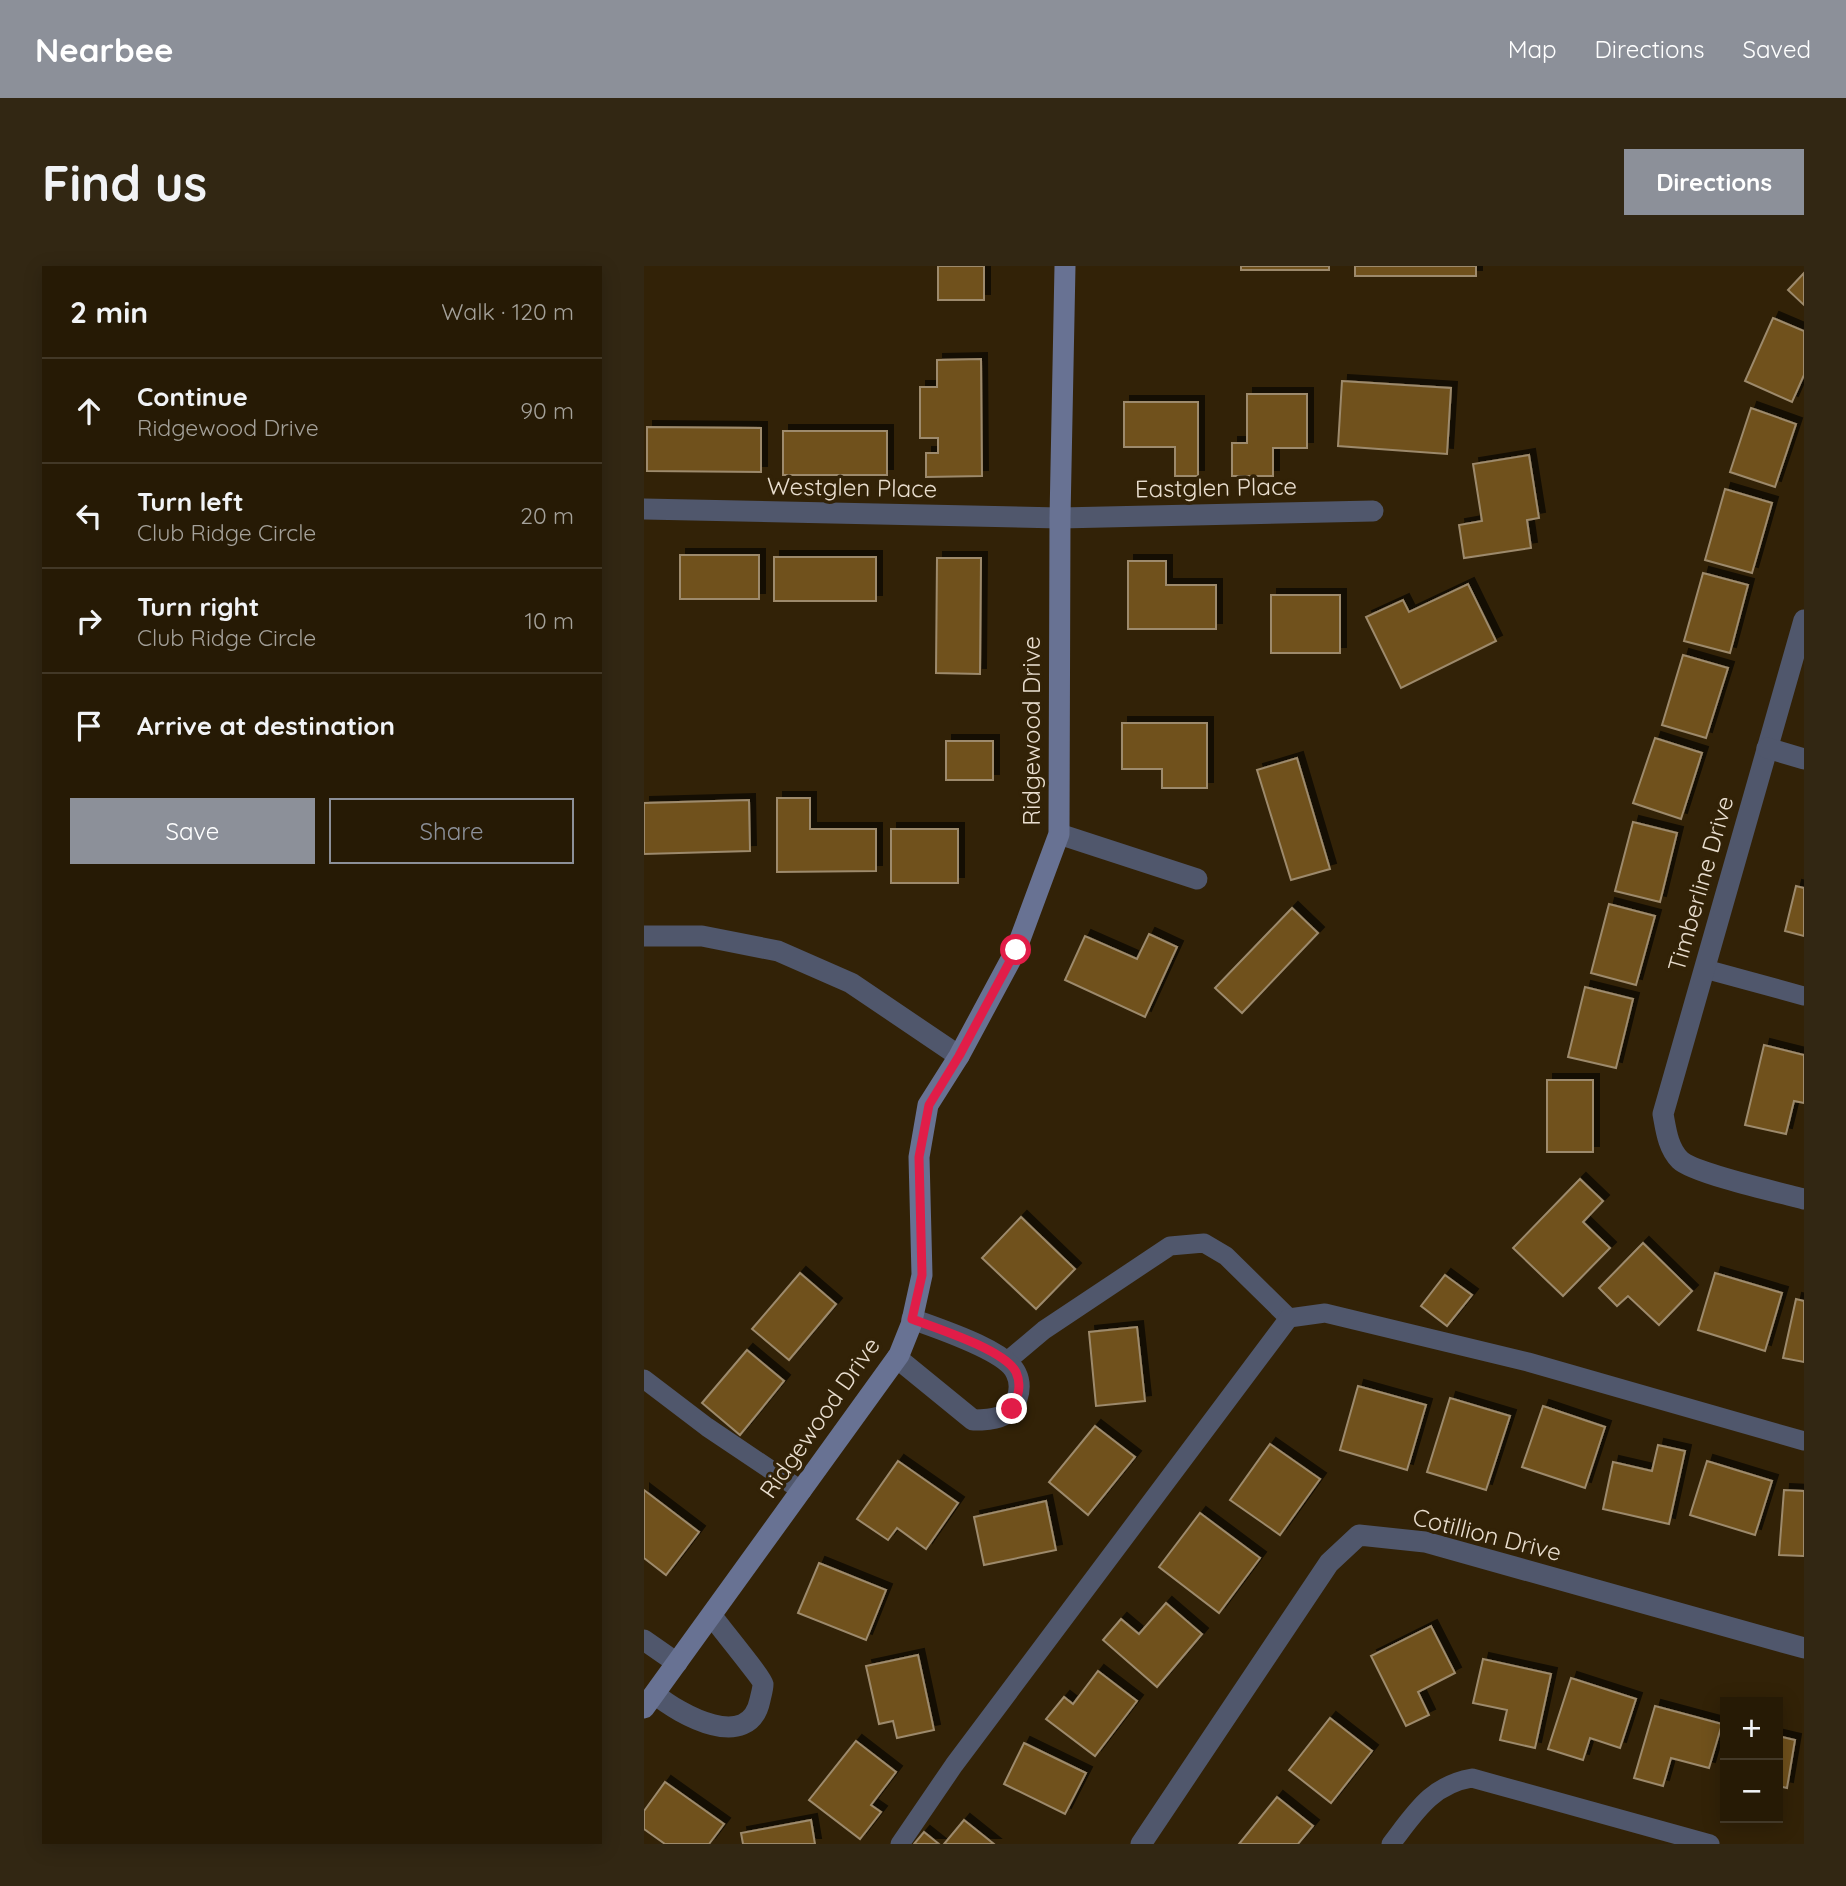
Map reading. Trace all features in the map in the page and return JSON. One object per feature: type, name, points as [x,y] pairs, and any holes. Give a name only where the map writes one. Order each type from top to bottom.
[{"type":"street","name":"Ridgewood Drive","points":[[649,1701],[897,1358],[912,1319],[922,1275],[919,1157],[929,1105],[959,1056],[1016,950],[1059,834],[1060,518],[1065,266]]},
{"type":"street","name":"Westglen Place","points":[[644,509],[1060,518]]},
{"type":"street","name":"Eastglen Place","points":[[1060,518],[1373,511]]},
{"type":"street","name":"Timberline Drive","points":[[1804,620],[1663,1115],[1670,1145],[1681,1161],[1703,1171],[1804,1199]]},
{"type":"street","points":[[1767,748],[1804,759]]},
{"type":"street","points":[[1059,834],[1197,879]]},
{"type":"street","points":[[644,936],[702,936],[778,951],[851,983],[959,1056]]},
{"type":"street","points":[[897,1358],[973,1420],[998,1419],[1012,1409],[1020,1387],[1017,1373],[1006,1362],[984,1347],[912,1319]]},
{"type":"street","name":"Cotillion Drive","points":[[1141,1844],[1329,1563],[1359,1535],[1425,1542],[1804,1648]]},
{"type":"street","points":[[649,1701],[669,1706],[714,1726],[727,1728],[750,1722],[758,1712],[763,1685],[761,1676],[734,1647],[712,1616]]},
{"type":"street","points":[[644,1640],[677,1663]]},
{"type":"lane","points":[[1705,969],[1804,996]]},
{"type":"lane","points":[[1006,1362],[1044,1331],[1170,1246],[1204,1243],[1226,1256],[1289,1318]]},
{"type":"lane","points":[[900,1844],[954,1765],[1289,1318],[1325,1313],[1528,1362],[1804,1441]]},
{"type":"lane","points":[[644,1379],[707,1427],[802,1491]]},
{"type":"lane","points":[[1391,1844],[1425,1800],[1452,1781],[1472,1777],[1710,1844]]},
{"type":"building","points":[[938,266],[984,266],[984,300],[938,300]]},
{"type":"building","points":[[1241,266],[1329,266],[1329,270],[1241,270]]},
{"type":"building","points":[[1355,266],[1476,266],[1476,276],[1355,276]]},
{"type":"building","points":[[1804,273],[1804,305],[1788,290]]},
{"type":"building","points":[[1773,318],[1804,331],[1804,375],[1792,402],[1745,381]]},
{"type":"building","points":[[981,359],[982,476],[926,477],[926,453],[938,453],[938,438],[920,438],[920,387],[937,387],[937,360]]},
{"type":"building","points":[[1342,381],[1451,388],[1447,454],[1338,446]]},
{"type":"building","points":[[1247,394],[1307,394],[1307,448],[1273,448],[1273,476],[1232,476],[1232,443],[1247,443]]},
{"type":"building","points":[[1124,402],[1198,402],[1198,476],[1175,476],[1175,447],[1124,447]]},
{"type":"building","points":[[1751,408],[1796,424],[1775,487],[1730,472]]},
{"type":"building","points":[[647,427],[761,428],[761,472],[647,471]]},
{"type":"building","points":[[783,431],[887,431],[887,475],[783,475]]},
{"type":"building","points":[[1529,455],[1539,518],[1527,520],[1531,548],[1464,558],[1459,525],[1482,521],[1473,464]]},
{"type":"building","points":[[1725,489],[1772,503],[1752,573],[1705,560]]},
{"type":"building","points":[[680,555],[759,555],[759,599],[680,599]]},
{"type":"building","points":[[774,557],[876,557],[876,601],[774,601]]},
{"type":"building","points":[[937,558],[981,558],[980,674],[936,673]]},
{"type":"building","points":[[1128,561],[1166,561],[1166,585],[1216,585],[1216,629],[1128,629]]},
{"type":"building","points":[[1703,573],[1748,585],[1730,653],[1684,641]]},
{"type":"building","points":[[1468,584],[1496,641],[1401,688],[1366,617],[1403,600],[1409,612]]},
{"type":"building","points":[[1271,595],[1340,595],[1340,653],[1271,653]]},
{"type":"building","points":[[1683,655],[1728,668],[1706,738],[1662,725]]},
{"type":"building","points":[[1122,723],[1207,723],[1207,788],[1162,788],[1162,769],[1122,769]]},
{"type":"building","points":[[1655,738],[1702,753],[1681,819],[1633,803]]},
{"type":"building","points":[[946,741],[993,741],[993,780],[946,780]]},
{"type":"building","points":[[1297,758],[1330,869],[1291,880],[1257,770]]},
{"type":"building","points":[[777,798],[810,798],[810,829],[876,829],[876,871],[777,872]]},
{"type":"building","points":[[749,800],[750,851],[644,854],[644,803]]},
{"type":"building","points":[[1633,822],[1677,833],[1660,902],[1615,891]]},
{"type":"building","points":[[891,829],[958,829],[958,883],[891,883]]},
{"type":"building","points":[[1796,886],[1804,888],[1804,936],[1785,931]]},
{"type":"building","points":[[1609,904],[1655,916],[1636,985],[1591,973]]},
{"type":"building","points":[[1292,908],[1318,933],[1242,1013],[1215,988]]},
{"type":"building","points":[[1149,934],[1177,947],[1145,1017],[1065,980],[1085,936],[1137,959]]},
{"type":"building","points":[[1585,987],[1633,999],[1616,1068],[1568,1057]]},
{"type":"building","points":[[1764,1045],[1804,1055],[1804,1103],[1794,1101],[1786,1134],[1745,1125]]},
{"type":"building","points":[[1547,1080],[1593,1080],[1593,1152],[1547,1152]]},
{"type":"building","points":[[1580,1179],[1603,1201],[1583,1222],[1610,1248],[1563,1296],[1513,1248]]},
{"type":"building","points":[[1021,1217],[1075,1269],[1036,1309],[982,1258]]},
{"type":"building","points":[[1643,1243],[1692,1291],[1659,1325],[1628,1296],[1617,1306],[1599,1288]]},
{"type":"building","points":[[800,1273],[836,1304],[789,1360],[752,1329]]},
{"type":"building","points":[[1715,1273],[1782,1293],[1765,1351],[1698,1330]]},
{"type":"building","points":[[1445,1275],[1472,1295],[1447,1326],[1421,1306]]},
{"type":"building","points":[[1796,1299],[1804,1301],[1804,1362],[1783,1358]]},
{"type":"building","points":[[1137,1327],[1145,1401],[1096,1406],[1089,1332]]},
{"type":"building","points":[[747,1350],[784,1381],[740,1435],[702,1403]]},
{"type":"building","points":[[1358,1386],[1426,1405],[1407,1470],[1340,1450]]},
{"type":"building","points":[[1450,1398],[1510,1416],[1486,1490],[1427,1472]]},
{"type":"building","points":[[1543,1406],[1605,1427],[1585,1488],[1522,1467]]},
{"type":"building","points":[[1095,1426],[1135,1457],[1088,1515],[1049,1482]]},
{"type":"building","points":[[1270,1444],[1320,1479],[1280,1535],[1230,1500]]},
{"type":"building","points":[[1658,1445],[1685,1451],[1669,1524],[1603,1509],[1613,1462],[1652,1471]]},
{"type":"building","points":[[898,1461],[958,1503],[926,1549],[897,1528],[888,1540],[857,1519]]},
{"type":"building","points":[[1707,1461],[1772,1481],[1755,1535],[1690,1515]]},
{"type":"building","points":[[644,1490],[699,1532],[666,1575],[644,1558]]},
{"type":"building","points":[[1784,1490],[1804,1491],[1804,1556],[1779,1555]]},
{"type":"building","points":[[1046,1501],[1056,1550],[984,1565],[974,1517]]},
{"type":"building","points":[[1200,1513],[1260,1558],[1219,1613],[1159,1567]]},
{"type":"building","points":[[819,1563],[886,1590],[866,1640],[798,1613]]},
{"type":"building","points":[[1166,1603],[1202,1634],[1157,1687],[1103,1640],[1121,1619],[1139,1634]]},
{"type":"building","points":[[1431,1626],[1455,1673],[1418,1692],[1429,1715],[1406,1726],[1371,1656]]},
{"type":"building","points":[[918,1655],[934,1730],[897,1738],[893,1721],[879,1724],[866,1666]]},
{"type":"building","points":[[1483,1659],[1551,1674],[1535,1748],[1500,1740],[1507,1710],[1473,1703]]},
{"type":"building","points":[[1098,1671],[1137,1701],[1095,1756],[1046,1719],[1064,1697],[1073,1704]]},
{"type":"building","points":[[1571,1678],[1636,1699],[1620,1748],[1590,1738],[1583,1760],[1548,1749]]},
{"type":"building","points":[[1655,1706],[1720,1723],[1709,1768],[1671,1758],[1663,1786],[1634,1778]]},
{"type":"building","points":[[1330,1718],[1372,1751],[1331,1803],[1289,1770]]},
{"type":"building","points":[[1783,1737],[1795,1740],[1787,1788],[1783,1787]]},
{"type":"building","points":[[856,1741],[896,1772],[871,1805],[881,1812],[860,1839],[809,1800]]},
{"type":"building","points":[[1024,1743],[1086,1773],[1065,1814],[1004,1784]]},
{"type":"building","points":[[665,1782],[724,1824],[709,1844],[665,1844],[644,1829],[644,1811]]},
{"type":"building","points":[[1277,1797],[1313,1826],[1298,1844],[1239,1844]]},
{"type":"building","points":[[811,1820],[815,1844],[743,1844],[741,1833]]},
{"type":"building","points":[[964,1820],[994,1844],[944,1844]]},
{"type":"building","points":[[924,1832],[939,1844],[914,1844]]},
{"type":"route","points":[[1012,1409],[1020,1387],[1017,1373],[1012,1366],[984,1347],[912,1319],[922,1275],[919,1157],[929,1105],[959,1056],[1016,950]]}]
